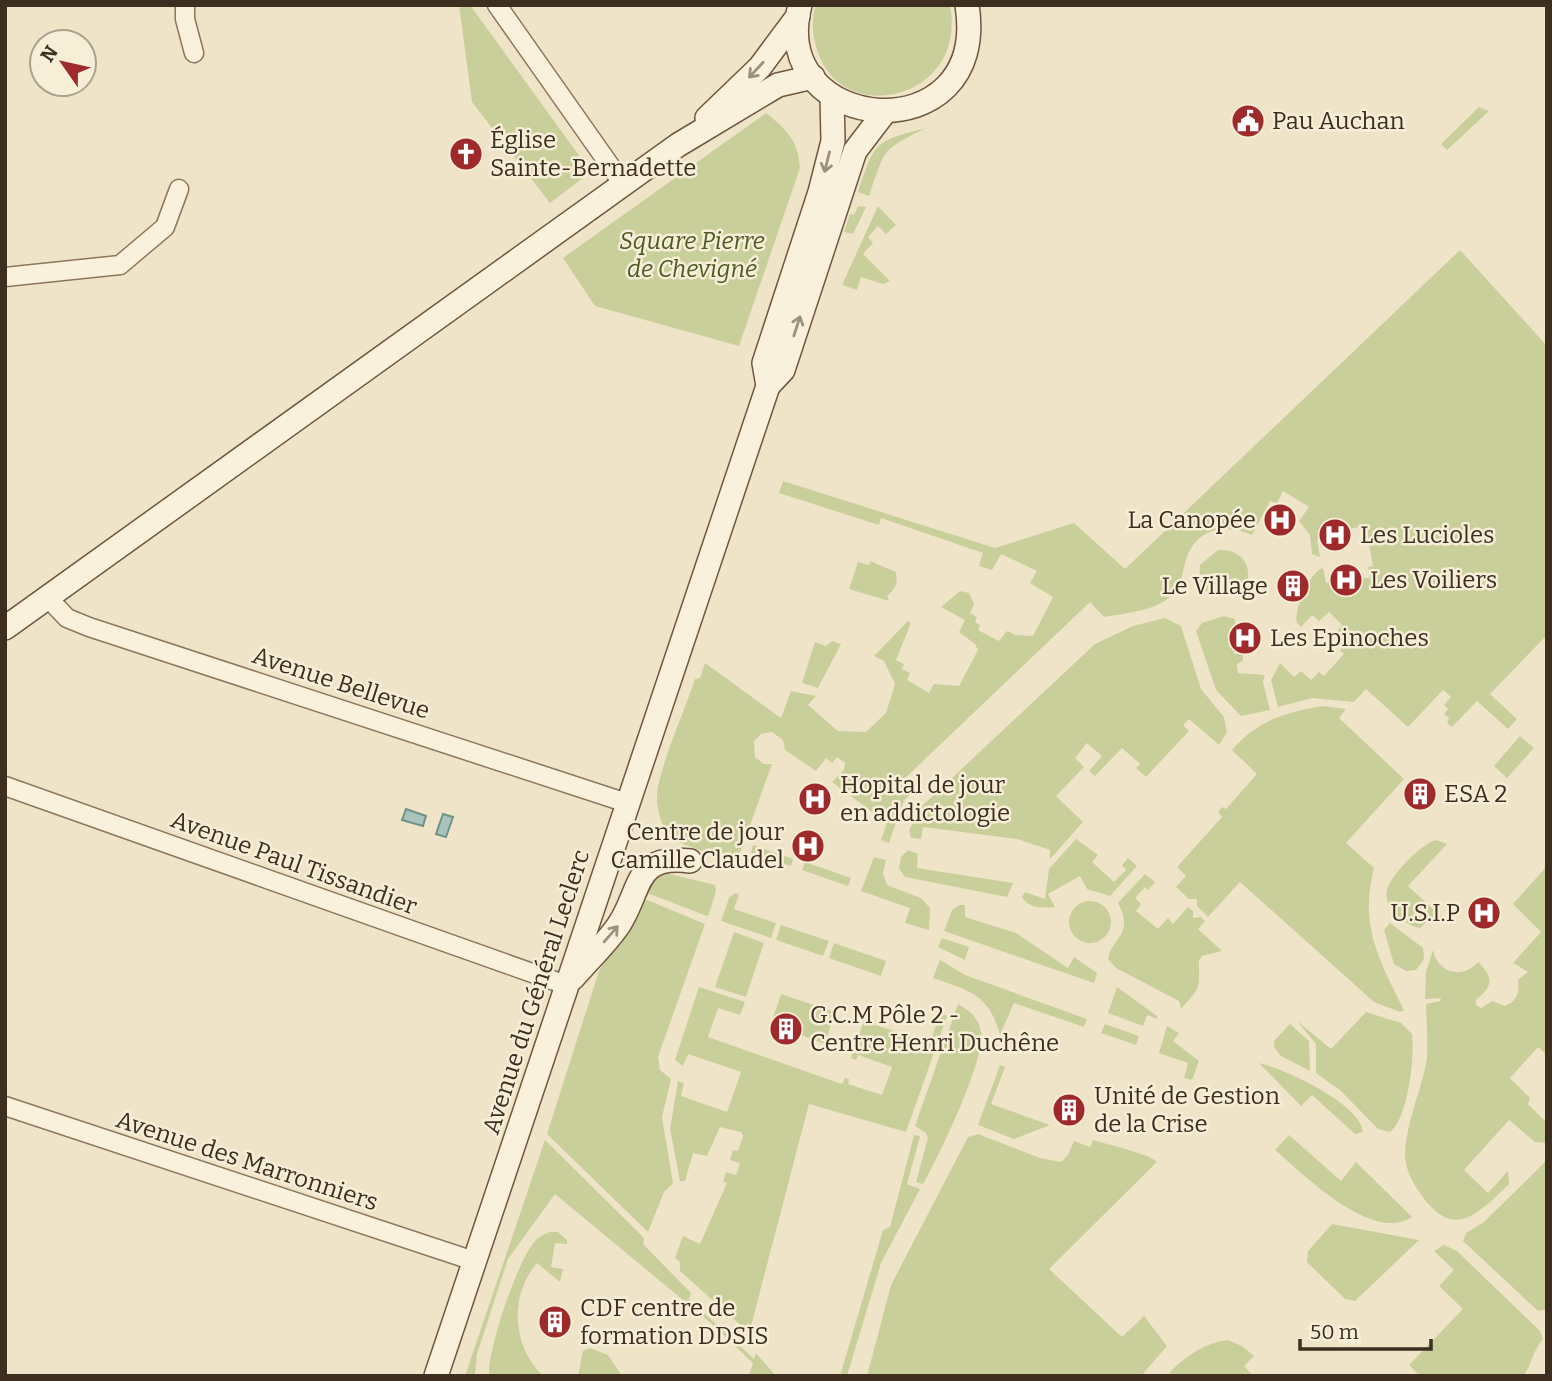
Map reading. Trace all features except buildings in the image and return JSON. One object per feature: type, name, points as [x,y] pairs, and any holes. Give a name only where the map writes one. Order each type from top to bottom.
[{"type":"main road","points":[[799,11],[798,37],[803,58],[813,77],[832,96],[857,108],[884,113],[923,103],[942,89],[958,70],[967,48],[970,24],[967,5]]},
{"type":"main road","points":[[678,145],[760,67],[799,11]]},
{"type":"main road","points":[[5,628],[678,145],[778,85],[813,77]]},
{"type":"main road","name":"Avenue du Général Leclerc","points":[[768,386],[764,363],[810,227],[833,141],[832,96]]},
{"type":"main road","name":"Avenue du Général Leclerc","points":[[436,1376],[768,386],[783,370],[855,151],[884,113]]},
{"type":"main road","points":[[566,985],[620,922],[644,873],[659,862],[690,861]]},
{"type":"street","points":[[185,5],[185,19],[194,52]]},
{"type":"street","points":[[497,5],[623,184]]},
{"type":"street","points":[[5,277],[120,265],[164,227],[179,189]]},
{"type":"street","name":"Avenue Bellevue","points":[[48,598],[67,618],[89,627],[627,803]]},
{"type":"street","name":"Avenue Paul Tissandier","points":[[5,786],[566,985]]},
{"type":"street","name":"Avenue des Marronniers","points":[[5,1106],[474,1261]]},
{"type":"green space","points":[[459,5],[470,5],[591,172],[550,203],[472,102]]},
{"type":"green space","points":[[816,5],[950,5],[950,38],[939,65],[920,83],[896,94],[871,95],[846,88],[827,70],[814,37],[813,19]]},
{"type":"green space","points":[[1479,107],[1489,111],[1447,150],[1441,144]]},
{"type":"green space","name":"Square Pierre de Chevigné","points":[[766,113],[790,136],[797,150],[800,168],[739,346],[595,306],[563,258]]},
{"type":"green space","points":[[926,128],[892,147],[882,159],[869,196],[858,192],[868,163],[879,146],[896,136]]},
{"type":"green space","points":[[858,206],[866,207],[853,234],[844,232],[850,214],[854,215]]},
{"type":"green space","points":[[878,206],[896,225],[886,234],[878,226],[868,237],[873,243],[863,254],[890,281],[883,284],[861,277],[857,290],[842,285]]},
{"type":"green space","points":[[1460,250],[1547,346],[1547,635],[1490,694],[1517,719],[1508,729],[1477,701],[1452,727],[1447,723],[1449,718],[1444,714],[1448,709],[1444,705],[1451,697],[1443,690],[1408,727],[1366,689],[1354,702],[1312,698],[1278,707],[1271,680],[1280,663],[1294,677],[1301,671],[1311,680],[1319,672],[1324,676],[1344,654],[1340,650],[1347,642],[1337,632],[1342,625],[1329,612],[1319,621],[1312,615],[1301,627],[1297,623],[1300,601],[1313,576],[1323,568],[1326,583],[1336,582],[1339,594],[1360,590],[1357,578],[1370,578],[1368,567],[1373,566],[1368,537],[1362,537],[1360,527],[1347,529],[1345,521],[1324,526],[1326,538],[1317,540],[1320,557],[1312,554],[1310,535],[1299,521],[1309,507],[1283,491],[1277,503],[1270,501],[1252,535],[1222,529],[1204,535],[1197,541],[1186,560],[1178,587],[1158,605],[1104,617],[1090,602],[900,783],[911,794],[904,800],[889,843],[881,840],[887,823],[832,782],[844,770],[845,763],[837,757],[832,763],[826,758],[816,771],[785,750],[783,740],[772,732],[761,734],[754,741],[755,757],[764,764],[772,764],[736,864],[673,840],[669,836],[660,819],[657,794],[659,782],[695,679],[700,678],[705,663],[781,718],[791,691],[816,696],[808,705],[838,731],[866,732],[886,713],[895,684],[884,661],[874,656],[908,621],[911,623],[896,660],[904,664],[902,669],[910,673],[907,680],[929,693],[934,684],[959,686],[978,650],[975,644],[959,632],[965,620],[941,607],[960,591],[969,593],[974,604],[970,613],[977,617],[975,622],[980,625],[978,630],[999,641],[1007,631],[1016,635],[1033,636],[1053,597],[1030,583],[1037,571],[1001,554],[992,570],[979,566],[983,553],[881,518],[879,525],[779,493],[783,481],[995,548],[1074,523],[1125,569]]},
{"type":"green space","points":[[1218,550],[1231,551],[1241,557],[1247,566],[1248,579],[1235,594],[1208,595],[1199,580],[1200,565]]},
{"type":"green space","points":[[870,561],[896,572],[896,586],[887,596],[889,601],[849,589],[858,562],[869,565]]},
{"type":"green space","points":[[1224,616],[1235,619],[1234,654],[1243,654],[1243,661],[1237,664],[1238,673],[1265,675],[1263,682],[1270,710],[1241,716],[1216,690],[1196,631],[1202,623]]},
{"type":"green space","points":[[1165,618],[1181,626],[1201,689],[1224,717],[1227,732],[1219,745],[1189,719],[1183,725],[1189,731],[1146,777],[1136,768],[1140,764],[1122,748],[1095,776],[1089,771],[1102,756],[1087,743],[1075,758],[1084,767],[1056,796],[1083,822],[1050,859],[1050,850],[1017,839],[923,827],[921,839],[911,838],[909,830],[922,806],[1095,644],[1133,626]]},
{"type":"green space","points":[[832,641],[841,644],[818,688],[802,683],[815,642],[826,646]]},
{"type":"green space","points":[[1323,706],[1346,709],[1339,718],[1404,779],[1346,843],[1374,868],[1370,888],[1370,925],[1380,958],[1404,1010],[1400,1012],[1374,1002],[1240,882],[1208,917],[1197,906],[1197,899],[1189,899],[1176,887],[1186,876],[1177,867],[1222,817],[1218,812],[1222,807],[1226,809],[1257,774],[1232,750],[1251,732],[1273,719]]},
{"type":"green space","points":[[1520,736],[1534,748],[1507,778],[1494,766]]},
{"type":"green space","points":[[1076,839],[1098,855],[1092,862],[1114,882],[1126,870],[1122,865],[1128,858],[1137,866],[1110,896],[1087,889],[1080,876],[1048,894],[1055,907],[1028,904],[1022,897],[1025,892],[1045,899],[1049,869]]},
{"type":"green space","points":[[1436,840],[1447,844],[1408,886],[1446,921],[1430,919],[1420,928],[1396,915],[1388,903],[1387,890],[1407,861]]},
{"type":"green space","points":[[753,845],[793,859],[791,866],[751,853]]},
{"type":"green space","points":[[908,850],[918,854],[917,868],[1013,883],[1007,897],[905,877],[899,868],[901,857]]},
{"type":"green space","points":[[874,857],[886,860],[883,873],[887,885],[921,898],[930,908],[929,930],[905,923],[910,908],[861,891]]},
{"type":"green space","points":[[805,862],[851,878],[848,886],[802,870]]},
{"type":"green space","points":[[1547,866],[1547,1055],[1538,1047],[1510,1078],[1530,1098],[1528,1104],[1544,1120],[1547,1119],[1547,1143],[1535,1142],[1509,1120],[1464,1170],[1488,1193],[1508,1171],[1509,1184],[1475,1214],[1454,1220],[1432,1208],[1414,1184],[1405,1159],[1408,1131],[1426,1064],[1426,1004],[1440,1001],[1441,998],[1425,999],[1426,972],[1433,950],[1440,964],[1451,971],[1465,971],[1478,962],[1487,973],[1489,982],[1486,990],[1476,1000],[1476,1005],[1481,1008],[1492,1001],[1505,1006],[1513,1002],[1518,993],[1518,980],[1528,972],[1513,963],[1541,932],[1513,904]]},
{"type":"green space","points":[[665,873],[715,885],[716,891],[709,914],[707,916],[642,891],[654,874]]},
{"type":"green space","points":[[1145,874],[1155,882],[1148,890],[1145,887],[1135,898],[1141,904],[1136,911],[1158,929],[1168,918],[1173,924],[1188,907],[1193,911],[1193,918],[1201,917],[1205,921],[1198,929],[1222,951],[1202,956],[1199,961],[1198,987],[1181,1009],[1179,1001],[1116,968],[1108,959],[1123,929],[1123,913],[1118,903]]},
{"type":"green space","points":[[735,893],[739,894],[734,909],[776,923],[771,938],[721,921],[729,898]]},
{"type":"green space","points":[[640,897],[705,924],[658,1057],[660,1070],[671,1079],[662,1117],[673,1183],[664,1192],[648,1232],[547,1134],[599,971],[634,916]]},
{"type":"green space","points":[[1090,901],[1105,907],[1111,922],[1105,937],[1090,943],[1075,937],[1069,922],[1075,907]]},
{"type":"green space","points":[[959,905],[965,905],[965,917],[1016,933],[1068,968],[1074,957],[1097,973],[1094,983],[944,931],[952,910]]},
{"type":"green space","points":[[1390,923],[1423,948],[1424,959],[1416,970],[1406,971],[1394,964],[1384,930]]},
{"type":"green space","points":[[781,925],[829,941],[823,956],[776,940]]},
{"type":"green space","points":[[734,932],[764,943],[746,997],[715,987]]},
{"type":"green space","points":[[942,938],[969,947],[965,960],[938,947]]},
{"type":"green space","points":[[834,943],[886,961],[881,976],[829,958]]},
{"type":"green space","points":[[940,960],[965,975],[1087,1019],[1084,1027],[1014,1003],[1000,1035],[984,1002],[968,991],[933,978]]},
{"type":"green space","points":[[699,987],[745,1002],[740,1015],[718,1008],[708,1037],[842,1084],[845,1078],[849,1079],[848,1084],[882,1095],[892,1067],[858,1055],[856,1060],[851,1058],[864,1021],[930,1043],[940,1013],[947,1016],[906,1132],[809,1104],[750,1330],[738,1323],[680,1271],[680,1262],[675,1258],[683,1236],[700,1244],[727,1183],[723,1182],[726,1172],[736,1175],[740,1163],[730,1160],[733,1150],[738,1151],[743,1136],[741,1132],[720,1127],[707,1156],[693,1153],[685,1181],[680,1181],[670,1129],[678,1081],[684,1083],[681,1096],[727,1112],[741,1072],[688,1054],[683,1066],[675,1060]]},
{"type":"green space","points":[[1117,987],[1157,1016],[1157,1019],[1147,1015],[1143,1026],[1108,1013]]},
{"type":"green space","points":[[781,994],[835,1012],[825,1044],[771,1024]]},
{"type":"green space","points":[[958,1004],[976,1019],[981,1032],[981,1045],[969,1085],[923,1184],[916,1182],[928,1138],[926,1133],[915,1126]]},
{"type":"green space","points":[[1366,1012],[1401,1023],[1412,1034],[1411,1071],[1406,1101],[1396,1125],[1390,1132],[1378,1129],[1341,1091],[1316,1073],[1316,1044],[1297,1021],[1331,1049]]},
{"type":"green space","points":[[1105,1024],[1139,1036],[1136,1045],[1101,1033]]},
{"type":"green space","points":[[1290,1024],[1309,1041],[1310,1071],[1281,1056],[1274,1047],[1274,1041]]},
{"type":"green space","points":[[1167,1026],[1179,1033],[1173,1041],[1199,1061],[1192,1080],[1184,1078],[1188,1063],[1159,1053]]},
{"type":"green space","points":[[1259,1063],[1286,1072],[1336,1099],[1359,1121],[1363,1132],[1355,1134],[1312,1095],[1301,1106]]},
{"type":"green space","points":[[1000,1065],[1005,1067],[991,1104],[1050,1125],[1014,1139],[978,1125]]},
{"type":"green space","points":[[978,1134],[1040,1158],[1061,1162],[1068,1155],[1074,1141],[1090,1147],[1093,1140],[1137,1152],[1157,1162],[1049,1269],[1122,1337],[1144,1316],[1167,1346],[1141,1376],[867,1376],[891,1285],[968,1137]]},
{"type":"green space","points":[[914,1135],[920,1136],[907,1184],[920,1189],[881,1263],[847,1376],[840,1376],[883,1230],[890,1227]]},
{"type":"green space","points":[[1289,1135],[1341,1181],[1356,1162],[1412,1217],[1396,1223],[1378,1221],[1339,1203],[1275,1150]]},
{"type":"green space","points":[[545,1140],[644,1238],[643,1244],[691,1293],[689,1299],[754,1359],[756,1353],[776,1376],[749,1376],[753,1363],[712,1324],[555,1194],[508,1259],[477,1354],[475,1376],[465,1376]]},
{"type":"green space","points":[[1547,1160],[1547,1309],[1538,1311],[1463,1241],[1466,1233],[1484,1222]]},
{"type":"green space","points":[[1332,1224],[1419,1240],[1355,1301],[1345,1299],[1307,1262],[1308,1251]]},
{"type":"green space","points":[[550,1232],[558,1232],[567,1240],[567,1244],[555,1243],[551,1267],[563,1269],[560,1282],[537,1263],[528,1276],[518,1305],[520,1336],[533,1364],[543,1376],[489,1376],[498,1327],[521,1265],[538,1239]]},
{"type":"green space","points":[[1444,1245],[1457,1251],[1540,1331],[1543,1339],[1523,1376],[1420,1376],[1409,1365],[1463,1309],[1439,1286],[1454,1270],[1434,1251]]},
{"type":"green space","points":[[1228,1340],[1242,1346],[1254,1356],[1244,1366],[1253,1376],[1177,1376],[1169,1373],[1196,1351]]},
{"type":"green space","points":[[590,1348],[608,1355],[622,1376],[578,1376],[583,1351]]},
{"type":"water","points":[[406,809],[426,816],[423,826],[402,820]]},
{"type":"water","points":[[443,814],[453,817],[446,837],[436,834]]},
{"type":"place","name":"Pau Auchan","points":[[1248,121]]},
{"type":"place","name":"Église Sainte-Bernadette","points":[[466,154]]},
{"type":"place","name":"La Canopée","points":[[1280,520]]},
{"type":"place","name":"Les Lucioles","points":[[1335,535]]},
{"type":"place","name":"Les Voiliers","points":[[1346,580]]},
{"type":"place","name":"Le Village","points":[[1293,586]]},
{"type":"place","name":"Les Epinoches","points":[[1245,638]]},
{"type":"place","name":"ESA 2","points":[[1420,794]]},
{"type":"place","name":"Hopital de jour en addictologie","points":[[815,799]]},
{"type":"place","name":"Centre de jour Camille Claudel","points":[[808,846]]},
{"type":"place","name":"U.S.I.P","points":[[1484,913]]},
{"type":"place","name":"G.C.M Pôle 2 - Centre Henri Duchêne","points":[[786,1029]]},
{"type":"place","name":"Unité de Gestion de la Crise","points":[[1069,1110]]},
{"type":"place","name":"CDF centre de formation DDSIS","points":[[555,1322]]}]
